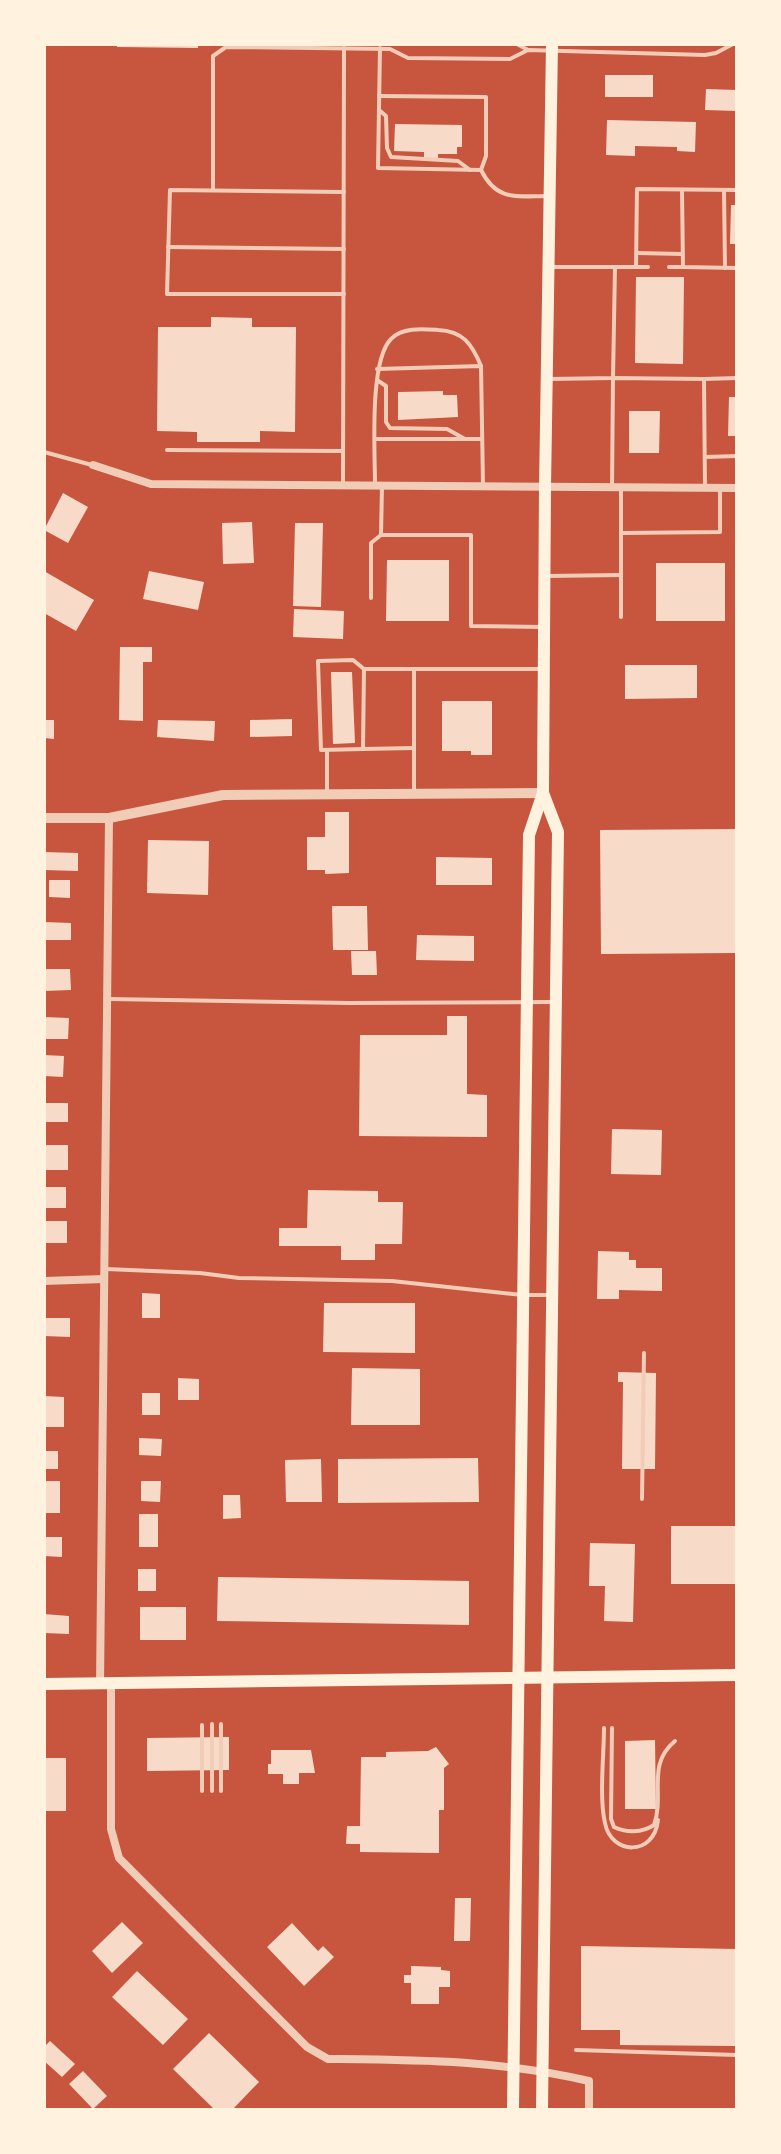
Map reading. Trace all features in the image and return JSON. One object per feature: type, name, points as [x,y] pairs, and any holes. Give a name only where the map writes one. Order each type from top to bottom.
[{"type":"main road","points":[[513,2110],[529,835],[543,793],[552,47]]},
{"type":"main road","points":[[542,2110],[558,832],[543,793]]},
{"type":"main road","points":[[44,1684],[737,1675]]},
{"type":"street","points":[[93,465],[151,484],[737,488]]},
{"type":"street","points":[[44,818],[109,818],[223,795],[543,793]]},
{"type":"street","points":[[109,818],[104,1274],[106,1685],[111,1829],[119,1858],[307,2047],[328,2059],[476,2062],[542,2070],[589,2081],[589,2110]]},
{"type":"street","points":[[44,1281],[104,1274]]},
{"type":"lane","points":[[390,49],[397,44]]},
{"type":"lane","points":[[517,44],[528,50]]},
{"type":"lane","points":[[213,190],[213,56],[226,45],[368,46],[390,49],[408,58],[510,59],[528,50],[552,47],[705,55],[733,44]]},
{"type":"lane","points":[[343,486],[344,48]]},
{"type":"lane","points":[[380,48],[378,168],[481,170]]},
{"type":"lane","points":[[379,96],[486,97],[486,156],[481,170],[489,186],[506,196],[549,196]]},
{"type":"lane","points":[[379,110],[386,116],[387,148],[391,157],[458,161],[471,170]]},
{"type":"lane","points":[[636,267],[637,189],[737,190]]},
{"type":"lane","points":[[344,192],[170,190],[167,294],[344,294]]},
{"type":"lane","points":[[682,190],[683,267]]},
{"type":"lane","points":[[724,190],[725,268]]},
{"type":"lane","points":[[168,247],[344,249]]},
{"type":"lane","points":[[637,253],[683,254]]},
{"type":"lane","points":[[548,267],[648,267]]},
{"type":"lane","points":[[615,267],[613,378],[622,533],[621,617]]},
{"type":"lane","points":[[669,267],[737,268]]},
{"type":"lane","points":[[381,535],[375,439],[377,369],[390,339],[404,331],[448,330],[463,335],[474,350],[481,366],[483,487]]},
{"type":"lane","points":[[377,369],[481,366]]},
{"type":"lane","points":[[547,379],[737,378]]},
{"type":"lane","points":[[704,379],[705,488]]},
{"type":"lane","points":[[377,380],[386,386],[386,422],[390,428],[447,429],[465,439]]},
{"type":"lane","points":[[375,439],[482,439]]},
{"type":"lane","points":[[167,450],[343,451]]},
{"type":"lane","points":[[44,452],[93,465]]},
{"type":"lane","points":[[705,457],[737,456]]},
{"type":"lane","points":[[622,533],[720,532],[720,488]]},
{"type":"lane","points":[[371,598],[371,543],[381,535],[471,535],[471,626],[544,627]]},
{"type":"lane","points":[[544,576],[621,575]]},
{"type":"lane","points":[[414,748],[321,750],[318,661],[353,660],[364,669],[544,669]]},
{"type":"lane","points":[[363,749],[364,669]]},
{"type":"lane","points":[[414,670],[414,794]]},
{"type":"lane","points":[[327,750],[327,794]]},
{"type":"lane","points":[[107,999],[556,1002]]},
{"type":"lane","points":[[104,1274],[200,1273],[239,1278],[392,1281],[522,1295],[552,1295]]},
{"type":"lane","points":[[642,1499],[644,1353]]},
{"type":"lane","points":[[212,1724],[212,1791]]},
{"type":"lane","points":[[221,1724],[221,1791]]},
{"type":"lane","points":[[202,1725],[202,1791]]},
{"type":"lane","points":[[604,1728],[604,1816],[609,1834],[621,1845],[644,1846],[653,1839],[658,1810],[658,1768],[662,1754],[675,1741]]},
{"type":"lane","points":[[612,1728],[611,1819],[614,1827],[628,1831],[647,1829],[654,1825],[658,1810]]},
{"type":"lane","points":[[576,2050],[737,2055]]},
{"type":"building","points":[[117,44],[198,44],[198,48],[117,47]]},
{"type":"building","points":[[605,75],[653,75],[653,97],[605,97]]},
{"type":"building","points":[[706,89],[737,90],[737,111],[705,110]]},
{"type":"building","points":[[607,120],[696,122],[695,152],[677,151],[677,147],[635,146],[635,156],[606,155]]},
{"type":"building","points":[[395,124],[462,125],[462,147],[457,147],[457,154],[438,154],[438,159],[424,158],[424,152],[394,151]]},
{"type":"building","points":[[731,205],[737,205],[737,244],[730,244]]},
{"type":"building","points":[[636,277],[684,277],[683,364],[635,363]]},
{"type":"building","points":[[211,317],[252,318],[252,327],[296,327],[295,432],[260,431],[260,442],[197,442],[197,432],[157,431],[158,327],[211,327]]},
{"type":"building","points":[[443,391],[443,395],[457,395],[458,417],[398,420],[398,392]]},
{"type":"building","points":[[729,397],[737,397],[737,436],[728,436]]},
{"type":"building","points":[[629,411],[660,411],[659,453],[629,453]]},
{"type":"building","points":[[63,493],[88,507],[68,543],[44,530]]},
{"type":"building","points":[[252,522],[254,563],[223,564],[222,523]]},
{"type":"building","points":[[295,523],[323,523],[321,607],[293,606]]},
{"type":"building","points":[[387,560],[449,560],[449,621],[386,621]]},
{"type":"building","points":[[656,563],[725,563],[725,621],[656,621]]},
{"type":"building","points":[[44,571],[94,600],[76,631],[44,613]]},
{"type":"building","points":[[149,571],[204,582],[198,610],[143,599]]},
{"type":"building","points":[[294,609],[344,611],[343,639],[293,637]]},
{"type":"building","points":[[120,647],[152,647],[152,662],[143,662],[143,721],[119,720]]},
{"type":"building","points":[[625,665],[697,665],[697,698],[625,699]]},
{"type":"building","points":[[331,672],[352,672],[355,743],[333,744]]},
{"type":"building","points":[[442,701],[492,701],[492,755],[442,751]]},
{"type":"building","points":[[292,719],[292,736],[250,737],[250,720]]},
{"type":"building","points":[[44,720],[54,720],[54,739],[44,738]]},
{"type":"building","points":[[158,720],[215,721],[214,741],[157,737]]},
{"type":"building","points":[[325,812],[349,812],[349,873],[325,874],[325,870],[307,870],[307,837],[325,837]]},
{"type":"building","points":[[737,829],[737,953],[601,954],[600,830]]},
{"type":"building","points":[[148,840],[209,841],[208,895],[147,893]]},
{"type":"building","points":[[44,852],[78,853],[78,871],[44,870]]},
{"type":"building","points":[[436,857],[492,858],[492,885],[436,885]]},
{"type":"building","points":[[49,880],[70,880],[70,898],[49,897]]},
{"type":"building","points":[[332,906],[367,906],[368,950],[333,950]]},
{"type":"building","points":[[44,922],[71,923],[71,940],[44,940]]},
{"type":"building","points":[[417,935],[474,936],[474,961],[416,960]]},
{"type":"building","points":[[351,951],[376,951],[377,975],[352,975]]},
{"type":"building","points":[[44,969],[70,969],[71,990],[44,991]]},
{"type":"building","points":[[447,1016],[467,1016],[467,1094],[487,1095],[487,1137],[359,1136],[360,1035],[447,1035]]},
{"type":"building","points":[[44,1017],[69,1018],[68,1039],[44,1039]]},
{"type":"building","points":[[44,1055],[64,1056],[63,1077],[44,1076]]},
{"type":"building","points":[[44,1103],[68,1103],[68,1122],[44,1122]]},
{"type":"building","points":[[612,1129],[662,1130],[661,1175],[611,1174]]},
{"type":"building","points":[[46,1145],[68,1145],[68,1170],[46,1170]]},
{"type":"building","points":[[44,1187],[66,1187],[66,1208],[44,1208]]},
{"type":"building","points":[[308,1190],[378,1191],[378,1202],[403,1202],[402,1244],[375,1244],[375,1260],[341,1260],[341,1246],[279,1246],[279,1228],[307,1228]]},
{"type":"building","points":[[44,1221],[67,1221],[67,1243],[44,1243]]},
{"type":"building","points":[[598,1251],[629,1252],[629,1260],[636,1260],[636,1268],[662,1268],[662,1291],[619,1290],[619,1299],[597,1299]]},
{"type":"building","points":[[142,1293],[160,1294],[160,1318],[142,1318]]},
{"type":"building","points":[[324,1303],[415,1303],[415,1353],[323,1352]]},
{"type":"building","points":[[44,1318],[70,1318],[70,1337],[44,1336]]},
{"type":"building","points":[[352,1368],[420,1369],[420,1425],[351,1425]]},
{"type":"building","points":[[618,1372],[656,1373],[655,1469],[622,1469],[623,1382],[618,1382]]},
{"type":"building","points":[[178,1378],[199,1379],[199,1400],[178,1400]]},
{"type":"building","points":[[142,1393],[160,1393],[160,1415],[142,1415]]},
{"type":"building","points":[[44,1396],[64,1397],[64,1427],[44,1427]]},
{"type":"building","points":[[139,1438],[162,1439],[161,1456],[139,1455]]},
{"type":"building","points":[[44,1451],[58,1451],[58,1469],[44,1469]]},
{"type":"building","points":[[478,1458],[479,1502],[338,1503],[338,1459]]},
{"type":"building","points":[[321,1459],[322,1502],[286,1502],[285,1460]]},
{"type":"building","points":[[44,1481],[60,1481],[60,1513],[44,1513]]},
{"type":"building","points":[[141,1481],[161,1481],[160,1502],[141,1501]]},
{"type":"building","points":[[223,1495],[240,1495],[241,1518],[223,1519]]},
{"type":"building","points":[[139,1514],[158,1514],[158,1547],[139,1547]]},
{"type":"building","points":[[671,1526],[737,1526],[737,1584],[671,1584]]},
{"type":"building","points":[[44,1537],[62,1537],[62,1557],[44,1556]]},
{"type":"building","points":[[590,1543],[635,1544],[633,1622],[604,1621],[605,1586],[589,1586]]},
{"type":"building","points":[[138,1569],[156,1569],[156,1591],[138,1591]]},
{"type":"building","points":[[218,1577],[469,1581],[469,1625],[217,1621]]},
{"type":"building","points":[[140,1607],[186,1607],[186,1640],[140,1640]]},
{"type":"building","points":[[44,1614],[69,1616],[69,1634],[44,1633]]},
{"type":"building","points":[[229,1737],[229,1770],[147,1771],[147,1738]]},
{"type":"building","points":[[655,1740],[656,1809],[625,1809],[625,1741]]},
{"type":"building","points":[[436,1747],[449,1764],[444,1768],[444,1810],[439,1810],[439,1853],[360,1852],[360,1844],[346,1844],[347,1826],[360,1826],[361,1757],[386,1757],[386,1752],[428,1751]]},
{"type":"building","points":[[271,1750],[311,1750],[315,1773],[299,1773],[299,1784],[283,1784],[283,1774],[268,1774]]},
{"type":"building","points":[[45,1758],[66,1758],[66,1811],[46,1811]]},
{"type":"building","points":[[455,1898],[471,1898],[470,1941],[454,1941]]},
{"type":"building","points":[[122,1922],[143,1943],[112,1973],[92,1951]]},
{"type":"building","points":[[292,1923],[318,1951],[323,1946],[334,1957],[304,1986],[267,1947]]},
{"type":"building","points":[[581,1946],[737,1949],[737,2046],[620,2045],[620,2030],[581,2030]]},
{"type":"building","points":[[411,1966],[441,1967],[441,1970],[450,1971],[450,1987],[439,1987],[439,2004],[411,2004],[411,1983],[404,1983],[404,1975],[411,1975]]},
{"type":"building","points":[[137,1971],[188,2019],[163,2045],[112,1997]]},
{"type":"building","points":[[209,2033],[259,2082],[232,2110],[215,2110],[173,2069]]},
{"type":"building","points":[[50,2041],[75,2064],[62,2077],[44,2061],[44,2047]]},
{"type":"building","points":[[83,2071],[107,2096],[93,2109],[69,2084]]}]
